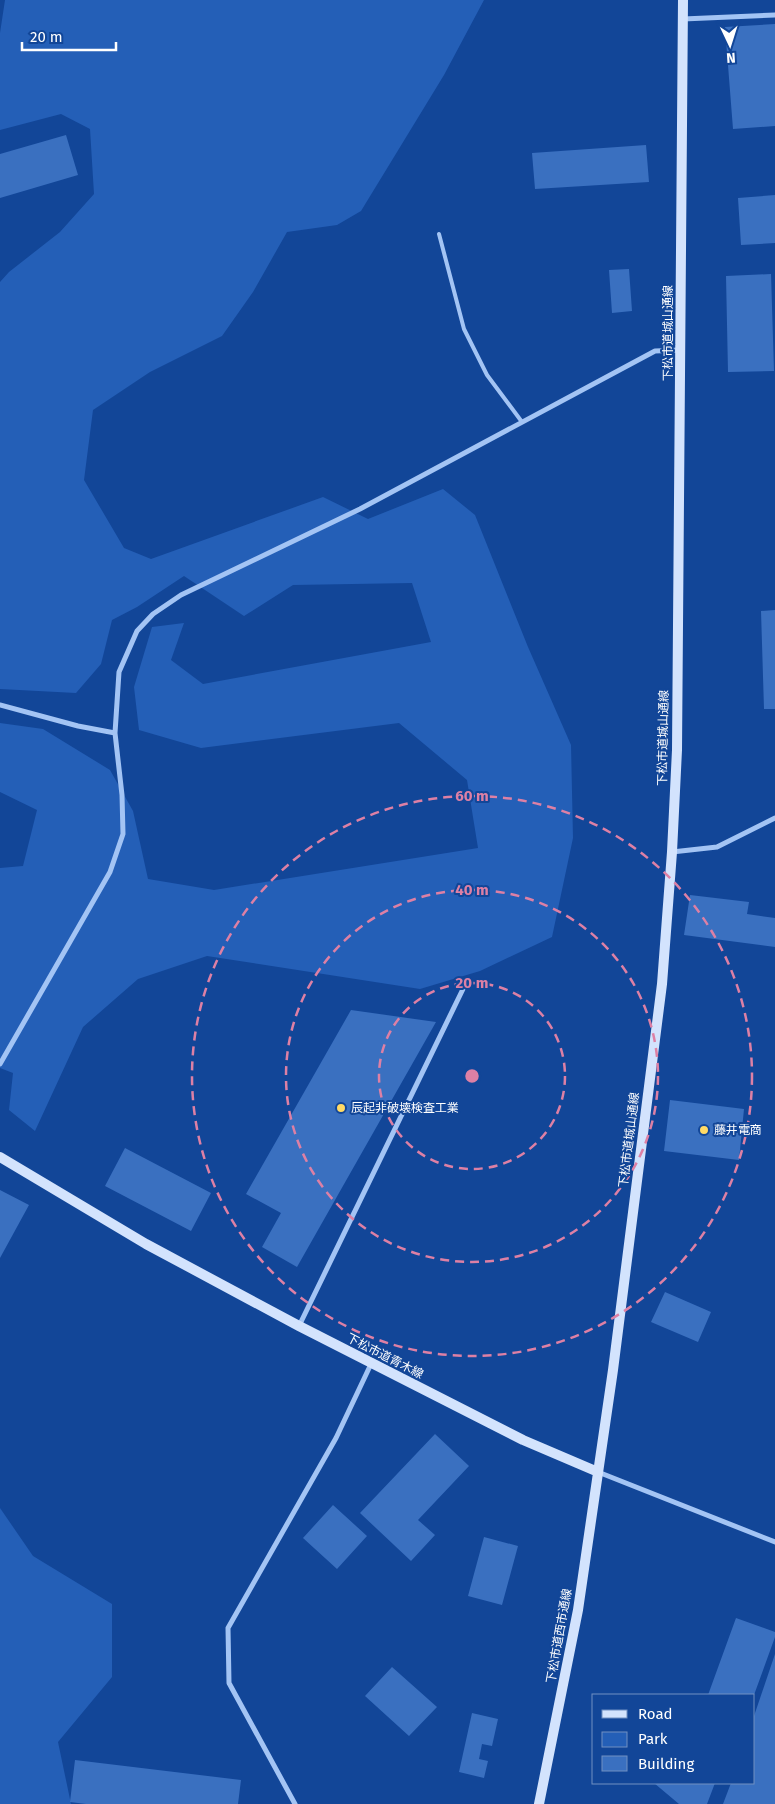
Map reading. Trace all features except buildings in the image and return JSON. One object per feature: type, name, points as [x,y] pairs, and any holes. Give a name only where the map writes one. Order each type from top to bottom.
[{"type":"street","name":"下松市道城山通線","points":[[598,1472],[613,1370],[662,984],[672,852],[677,750],[683,0]]},
{"type":"street","points":[[682,19],[775,15]]},
{"type":"street","points":[[0,1064],[110,872],[123,834],[122,795],[115,733],[119,672],[137,631],[153,614],[181,595],[360,509],[655,351],[681,350]]},
{"type":"street","points":[[0,705],[78,726],[115,733]]},
{"type":"street","points":[[672,852],[717,847],[775,818]]},
{"type":"street","points":[[299,1326],[463,989]]},
{"type":"street","name":"下松市道青木線","points":[[0,1157],[146,1244],[371,1364],[523,1440],[598,1472],[775,1542]]},
{"type":"street","points":[[296,1804],[229,1683],[228,1628],[336,1438],[371,1364]]},
{"type":"street","name":"下松市道西市通線","points":[[539,1804],[578,1610],[598,1472]]},
{"type":"lane","points":[[439,234],[464,329],[487,375],[522,422]]},
{"type":"green space","points":[[5,0],[484,0],[444,75],[361,211],[337,225],[287,232],[253,292],[222,336],[150,372],[93,410],[84,480],[124,548],[151,559],[323,497],[368,519],[443,489],[475,515],[528,647],[571,745],[573,838],[552,937],[480,971],[420,989],[207,956],[138,979],[83,1027],[35,1131],[9,1110],[13,1073],[0,1068],[0,868],[23,866],[37,810],[0,792],[0,723],[43,729],[110,770],[133,811],[148,879],[214,890],[478,848],[467,780],[399,723],[201,748],[139,730],[134,687],[152,627],[184,623],[171,660],[203,684],[431,642],[412,583],[293,585],[244,616],[184,576],[137,607],[112,620],[101,664],[76,693],[0,689],[0,282],[9,272],[60,232],[94,194],[90,129],[61,114],[0,130],[0,33]]},
{"type":"green space","points":[[0,1508],[33,1556],[112,1604],[112,1677],[58,1742],[71,1804],[0,1804]]},
{"type":"place","name":"辰起非破壊検査工業","points":[[341,1108]]},
{"type":"place","name":"藤井電商","points":[[704,1130]]}]
